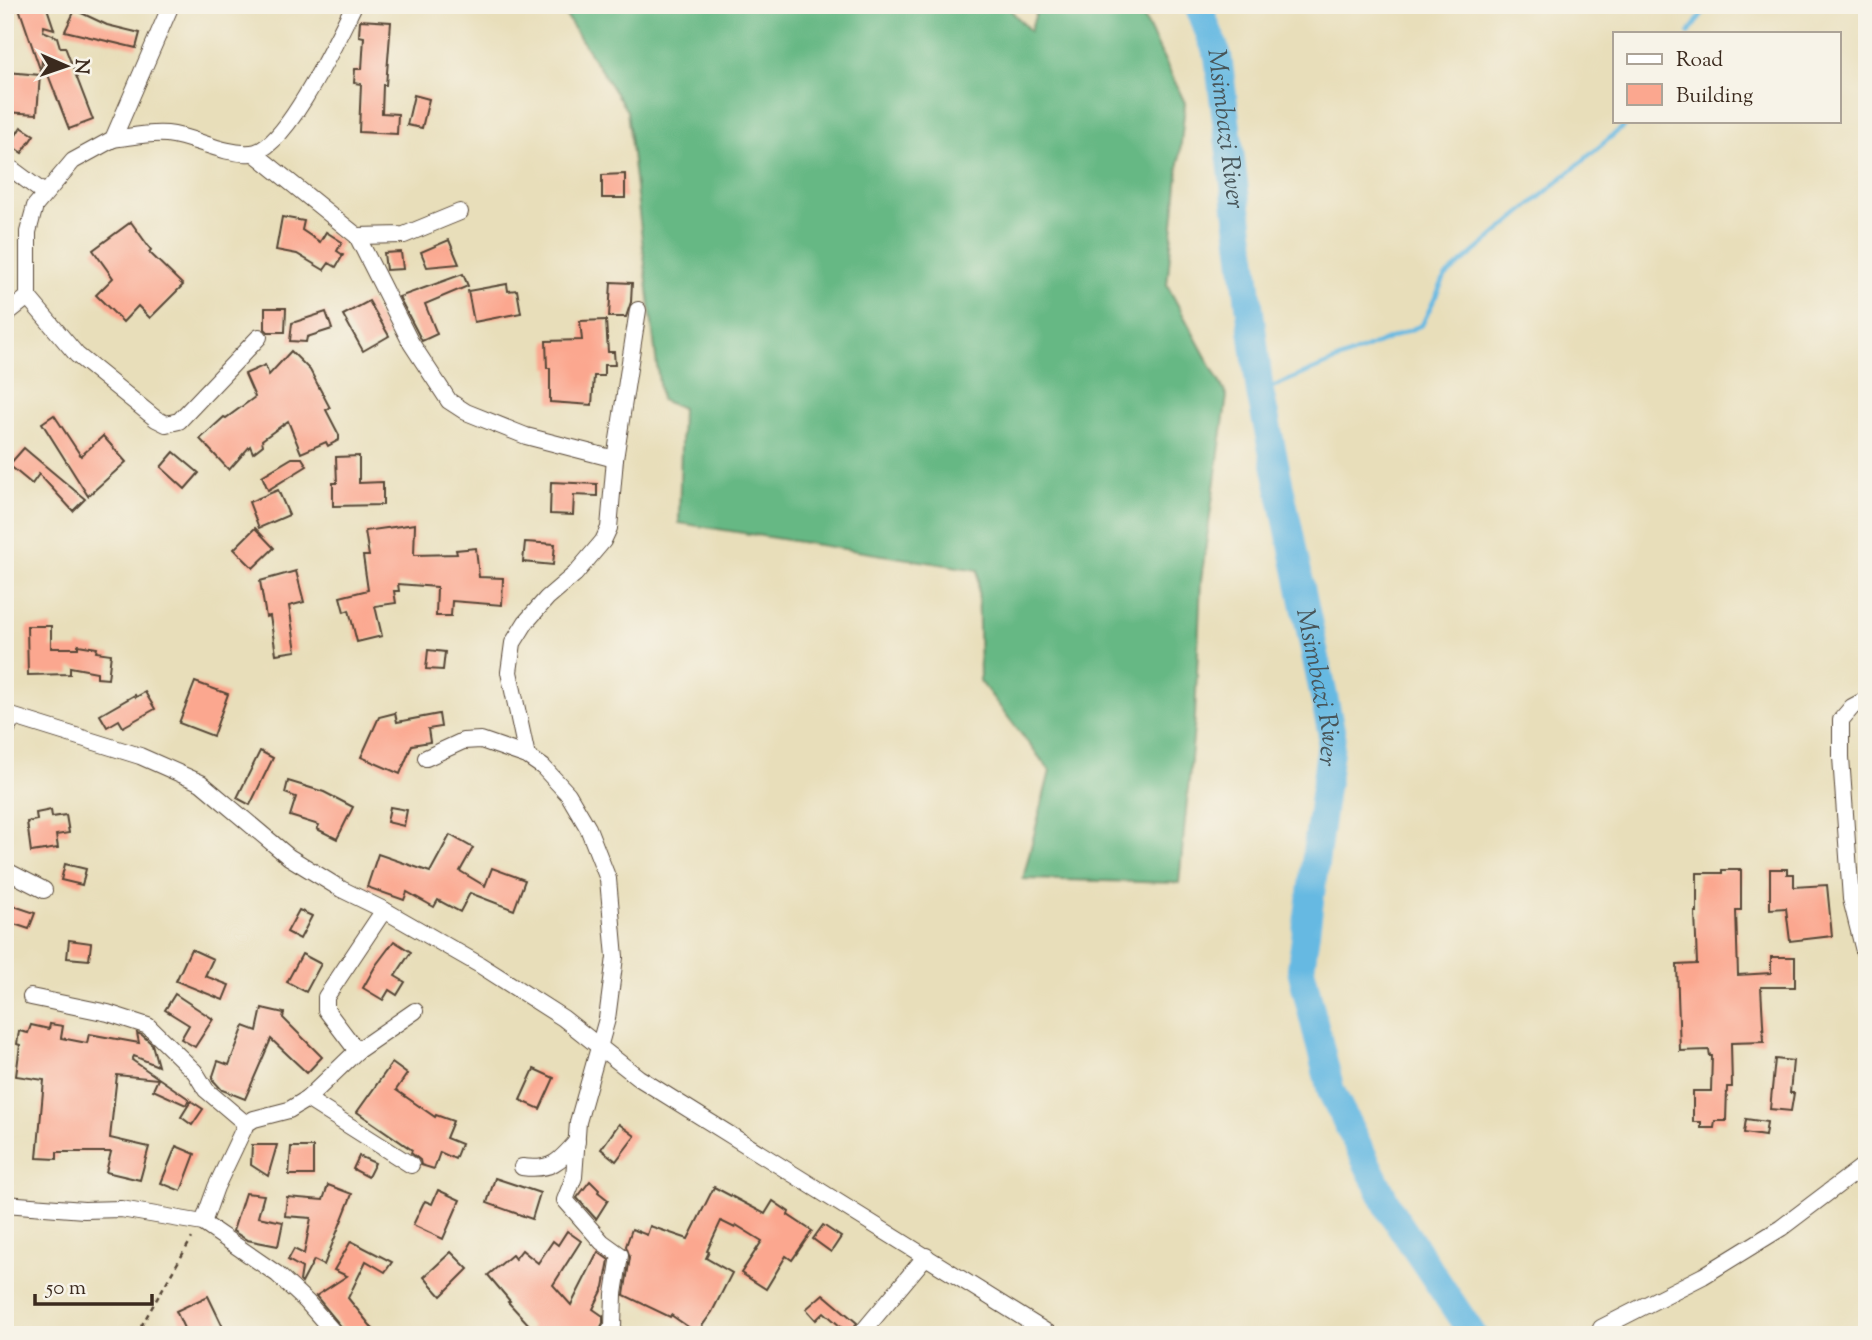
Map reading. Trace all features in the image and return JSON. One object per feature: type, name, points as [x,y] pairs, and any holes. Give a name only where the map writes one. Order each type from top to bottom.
[{"type":"street","points":[[113,139],[171,5]]},
{"type":"street","points":[[260,337],[179,421],[166,424],[156,419],[77,355],[28,297],[28,232],[35,206],[73,162],[113,139],[167,134],[231,152],[254,153],[273,141],[310,93],[354,5]]},
{"type":"street","points":[[254,153],[357,236],[411,343],[449,401],[466,412],[526,436],[615,459]]},
{"type":"street","points":[[5,164],[44,193]]},
{"type":"street","points":[[357,236],[404,235],[460,212]]},
{"type":"street","points":[[5,315],[28,297]]},
{"type":"street","points":[[527,756],[509,672],[513,643],[526,622],[547,598],[575,574],[603,541],[609,527],[615,459],[638,310]]},
{"type":"street","points":[[1867,699],[1852,707],[1841,720],[1851,899],[1865,942],[1867,963]]},
{"type":"street","points":[[7,725],[140,756],[201,783],[289,857],[341,889],[384,910],[490,971],[563,1018],[639,1078],[926,1256],[1025,1328],[1051,1335]]},
{"type":"street","points":[[426,758],[463,741],[481,740],[527,756],[543,767],[568,794],[588,828],[608,879],[615,957],[607,1019],[578,1122],[574,1177],[565,1200],[602,1241],[620,1255],[612,1326],[607,1335]]},
{"type":"street","points":[[5,870],[44,890]]},
{"type":"street","points":[[357,1051],[326,1010],[326,997],[384,910]]},
{"type":"street","points":[[31,997],[108,1013],[148,1026],[195,1072],[206,1090],[246,1124]]},
{"type":"street","points":[[203,1223],[246,1124],[254,1119],[289,1110],[307,1099],[357,1051],[415,1011]]},
{"type":"street","points":[[307,1099],[411,1166]]},
{"type":"street","points":[[522,1167],[539,1169],[551,1165],[564,1156],[577,1141]]},
{"type":"street","points":[[1601,1328],[1703,1276],[1781,1228],[1867,1163]]},
{"type":"street","points":[[5,1204],[84,1210],[121,1209],[203,1223],[277,1274],[332,1333]]},
{"type":"street","points":[[860,1335],[926,1256]]},
{"type":"path","points":[[136,1335],[184,1250],[203,1223]]},
{"type":"green space","points":[[559,5],[1006,5],[1030,31],[1039,5],[1138,5],[1185,103],[1167,285],[1227,396],[1201,580],[1195,717],[1179,883],[1023,879],[1050,771],[980,681],[978,570],[679,523],[682,408],[661,400],[627,111]]},
{"type":"building","points":[[18,5],[46,5],[54,29],[44,26],[43,31],[57,37],[60,47],[65,47],[93,120],[69,129],[42,59],[41,72]]},
{"type":"building","points":[[75,10],[107,25],[140,33],[136,48],[65,31]]},
{"type":"building","points":[[360,20],[391,22],[382,113],[398,114],[397,134],[359,132],[361,84],[354,83],[355,69],[362,69],[364,37],[359,36]]},
{"type":"building","points":[[7,72],[40,75],[37,114],[5,112]]},
{"type":"building","points":[[414,95],[429,99],[422,128],[407,125]]},
{"type":"building","points":[[21,127],[34,135],[22,153],[10,145]]},
{"type":"building","points":[[625,174],[625,198],[602,198],[602,175]]},
{"type":"building","points":[[282,217],[304,221],[302,230],[320,242],[326,232],[342,242],[337,251],[343,255],[336,267],[329,263],[324,270],[297,254],[276,250]]},
{"type":"building","points":[[131,222],[151,250],[149,252],[183,285],[150,318],[138,306],[123,322],[96,295],[113,278],[93,250]]},
{"type":"building","points":[[449,240],[459,264],[427,267],[421,252]]},
{"type":"building","points":[[401,252],[403,269],[386,270],[384,253]]},
{"type":"building","points":[[463,274],[468,286],[425,304],[437,334],[422,341],[399,297]]},
{"type":"building","points":[[611,282],[632,283],[631,302],[626,317],[609,317]]},
{"type":"building","points":[[507,284],[508,291],[517,290],[521,313],[474,322],[468,291]]},
{"type":"building","points":[[369,301],[389,336],[363,351],[343,315]]},
{"type":"building","points":[[265,308],[286,308],[285,332],[268,332],[265,329]]},
{"type":"building","points":[[326,312],[332,329],[307,337],[306,342],[290,341],[292,323]]},
{"type":"building","points":[[606,320],[608,352],[614,352],[615,365],[604,365],[604,376],[594,376],[592,405],[550,402],[550,368],[547,368],[546,341],[582,340],[580,321]]},
{"type":"building","points":[[291,351],[310,370],[330,408],[326,410],[339,440],[328,446],[326,442],[301,453],[288,421],[262,440],[263,445],[253,453],[250,446],[229,470],[200,439],[224,417],[255,397],[245,374],[265,365],[269,375]]},
{"type":"building","points":[[54,415],[81,456],[103,436],[126,462],[88,496],[42,423]]},
{"type":"building","points":[[24,448],[85,499],[73,511],[39,474],[32,484],[9,465]]},
{"type":"building","points":[[174,452],[199,473],[185,489],[161,467]]},
{"type":"building","points":[[359,456],[359,483],[383,482],[383,505],[333,506],[333,483],[337,483],[336,457]]},
{"type":"building","points":[[292,458],[302,458],[307,466],[268,490],[262,476]]},
{"type":"building","points":[[551,482],[597,484],[597,496],[574,495],[573,515],[550,514]]},
{"type":"building","points":[[278,490],[289,515],[259,528],[249,502]]},
{"type":"building","points":[[415,524],[414,555],[457,554],[456,550],[476,548],[479,577],[503,578],[502,605],[452,601],[451,616],[436,616],[437,587],[398,584],[399,591],[394,591],[396,603],[375,606],[382,636],[357,642],[349,610],[344,612],[340,597],[368,590],[363,556],[369,556],[365,531]]},
{"type":"building","points":[[255,528],[274,548],[253,568],[234,549]]},
{"type":"building","points":[[525,542],[555,544],[553,565],[523,562]]},
{"type":"building","points":[[296,571],[304,602],[289,606],[296,651],[276,654],[270,616],[266,617],[260,581]]},
{"type":"building","points":[[27,626],[51,626],[51,648],[78,648],[78,645],[97,648],[96,652],[111,654],[108,679],[97,678],[97,672],[70,667],[70,674],[28,675]]},
{"type":"building","points":[[428,650],[445,652],[443,670],[426,669]]},
{"type":"building","points":[[195,682],[228,694],[213,736],[179,723]]},
{"type":"building","points":[[145,692],[155,709],[123,727],[119,720],[107,727],[100,715]]},
{"type":"building","points":[[395,713],[397,722],[439,714],[441,727],[428,729],[430,742],[412,745],[400,774],[361,757],[379,717]]},
{"type":"building","points":[[260,751],[273,758],[250,805],[237,798]]},
{"type":"building","points":[[288,781],[324,792],[353,807],[337,839],[317,829],[319,825],[290,816],[296,797],[285,793]]},
{"type":"building","points":[[390,807],[407,810],[404,826],[387,822]]},
{"type":"building","points":[[51,810],[52,817],[66,815],[69,833],[56,835],[58,848],[31,852],[27,822],[37,820],[36,813]]},
{"type":"building","points":[[450,835],[473,848],[460,871],[485,886],[492,868],[525,880],[514,910],[470,893],[460,912],[438,900],[434,907],[407,892],[404,900],[367,887],[378,854],[430,872]]},
{"type":"building","points":[[65,864],[86,869],[82,885],[61,880]]},
{"type":"building","points":[[1770,869],[1787,869],[1787,874],[1794,874],[1794,887],[1827,885],[1832,936],[1790,941],[1786,908],[1770,909]]},
{"type":"building","points":[[1722,870],[1741,870],[1741,910],[1736,910],[1738,975],[1771,973],[1771,957],[1795,957],[1795,987],[1761,987],[1764,1042],[1731,1043],[1732,1087],[1727,1087],[1726,1121],[1715,1121],[1714,1128],[1701,1128],[1701,1122],[1693,1122],[1693,1091],[1711,1091],[1712,1056],[1709,1050],[1680,1051],[1677,965],[1697,964],[1697,873],[1722,873]]},
{"type":"building","points":[[5,903],[35,913],[29,929],[5,921]]},
{"type":"building","points":[[299,910],[312,916],[300,939],[287,932]]},
{"type":"building","points":[[69,940],[91,943],[89,960],[67,958]]},
{"type":"building","points":[[394,941],[411,952],[395,976],[405,982],[397,995],[389,990],[383,1000],[363,988]]},
{"type":"building","points":[[191,949],[213,959],[205,976],[229,985],[223,1000],[176,981]]},
{"type":"building","points":[[302,954],[321,964],[306,992],[287,982]]},
{"type":"building","points":[[175,994],[213,1019],[195,1047],[181,1039],[189,1025],[165,1010]]},
{"type":"building","points":[[262,1008],[284,1013],[283,1018],[322,1057],[307,1073],[271,1039],[245,1099],[222,1090],[212,1079],[218,1061],[229,1065],[244,1026],[257,1031]]},
{"type":"building","points":[[50,1024],[63,1026],[61,1038],[87,1043],[89,1034],[139,1043],[137,1033],[142,1035],[152,1044],[158,1066],[134,1056],[132,1060],[189,1099],[186,1105],[153,1090],[158,1079],[117,1075],[110,1138],[149,1147],[140,1180],[106,1172],[111,1152],[57,1152],[57,1159],[37,1158],[44,1080],[16,1076],[20,1045],[17,1044],[19,1031],[28,1033],[31,1025],[49,1029]]},
{"type":"building","points":[[1775,1059],[1793,1061],[1790,1093],[1794,1093],[1791,1111],[1770,1109]]},
{"type":"building","points":[[392,1063],[407,1074],[396,1090],[435,1117],[436,1115],[453,1121],[446,1138],[461,1144],[455,1159],[440,1152],[434,1169],[421,1165],[420,1160],[411,1153],[412,1150],[357,1112]]},
{"type":"building","points":[[534,1069],[554,1078],[540,1109],[520,1100]]},
{"type":"building","points":[[191,1101],[203,1109],[192,1125],[181,1117]]},
{"type":"building","points":[[1746,1119],[1767,1122],[1765,1136],[1744,1133]]},
{"type":"building","points":[[619,1124],[635,1136],[616,1161],[601,1149]]},
{"type":"building","points":[[252,1145],[277,1145],[268,1176],[251,1165]]},
{"type":"building","points":[[176,1146],[195,1154],[181,1191],[161,1183]]},
{"type":"building","points":[[291,1147],[313,1147],[313,1175],[289,1175]]},
{"type":"building","points":[[359,1156],[375,1163],[368,1177],[353,1169]]},
{"type":"building","points":[[495,1178],[540,1193],[532,1219],[487,1203]]},
{"type":"building","points":[[590,1181],[608,1200],[596,1219],[577,1198]]},
{"type":"building","points":[[328,1185],[352,1194],[324,1265],[314,1260],[302,1283],[302,1268],[288,1260],[294,1249],[304,1254],[311,1218],[285,1216],[287,1197],[323,1200]]},
{"type":"building","points":[[714,1187],[765,1214],[773,1201],[812,1231],[792,1260],[786,1256],[766,1289],[741,1273],[762,1241],[736,1225],[735,1228],[721,1221],[706,1258],[732,1273],[712,1312],[697,1333],[671,1315],[670,1317],[624,1295],[630,1257],[626,1246],[632,1229],[647,1235],[650,1226],[688,1239]]},
{"type":"building","points":[[438,1190],[460,1200],[443,1239],[413,1225],[425,1201],[432,1204]]},
{"type":"building","points":[[245,1193],[264,1195],[258,1217],[283,1222],[278,1246],[247,1240],[233,1231]]},
{"type":"building","points":[[823,1225],[841,1237],[831,1252],[813,1239]]},
{"type":"building","points":[[567,1231],[581,1241],[553,1285],[571,1305],[598,1252],[609,1260],[604,1287],[593,1309],[603,1316],[603,1323],[597,1335],[526,1335],[532,1328],[488,1275],[512,1255],[515,1259],[522,1250],[538,1263],[553,1241],[558,1245]]},
{"type":"building","points":[[351,1241],[392,1262],[385,1272],[366,1261],[348,1298],[378,1335],[348,1335],[316,1296],[347,1276],[334,1270]]},
{"type":"building","points":[[451,1252],[468,1269],[441,1296],[424,1277]]},
{"type":"building","points":[[823,1294],[857,1323],[850,1335],[824,1312],[816,1320],[806,1309]]},
{"type":"building","points":[[208,1296],[224,1329],[212,1335],[187,1335],[176,1311]]},
{"type":"waterway","name":"Msimbazi River","points":[[1198,5],[1218,56],[1260,392],[1332,735],[1301,969],[1331,1091],[1391,1212],[1473,1335]]},
{"type":"waterway","points":[[1690,32],[1708,5]]},
{"type":"waterway","points":[[1260,392],[1422,325],[1445,277],[1627,122]]}]
